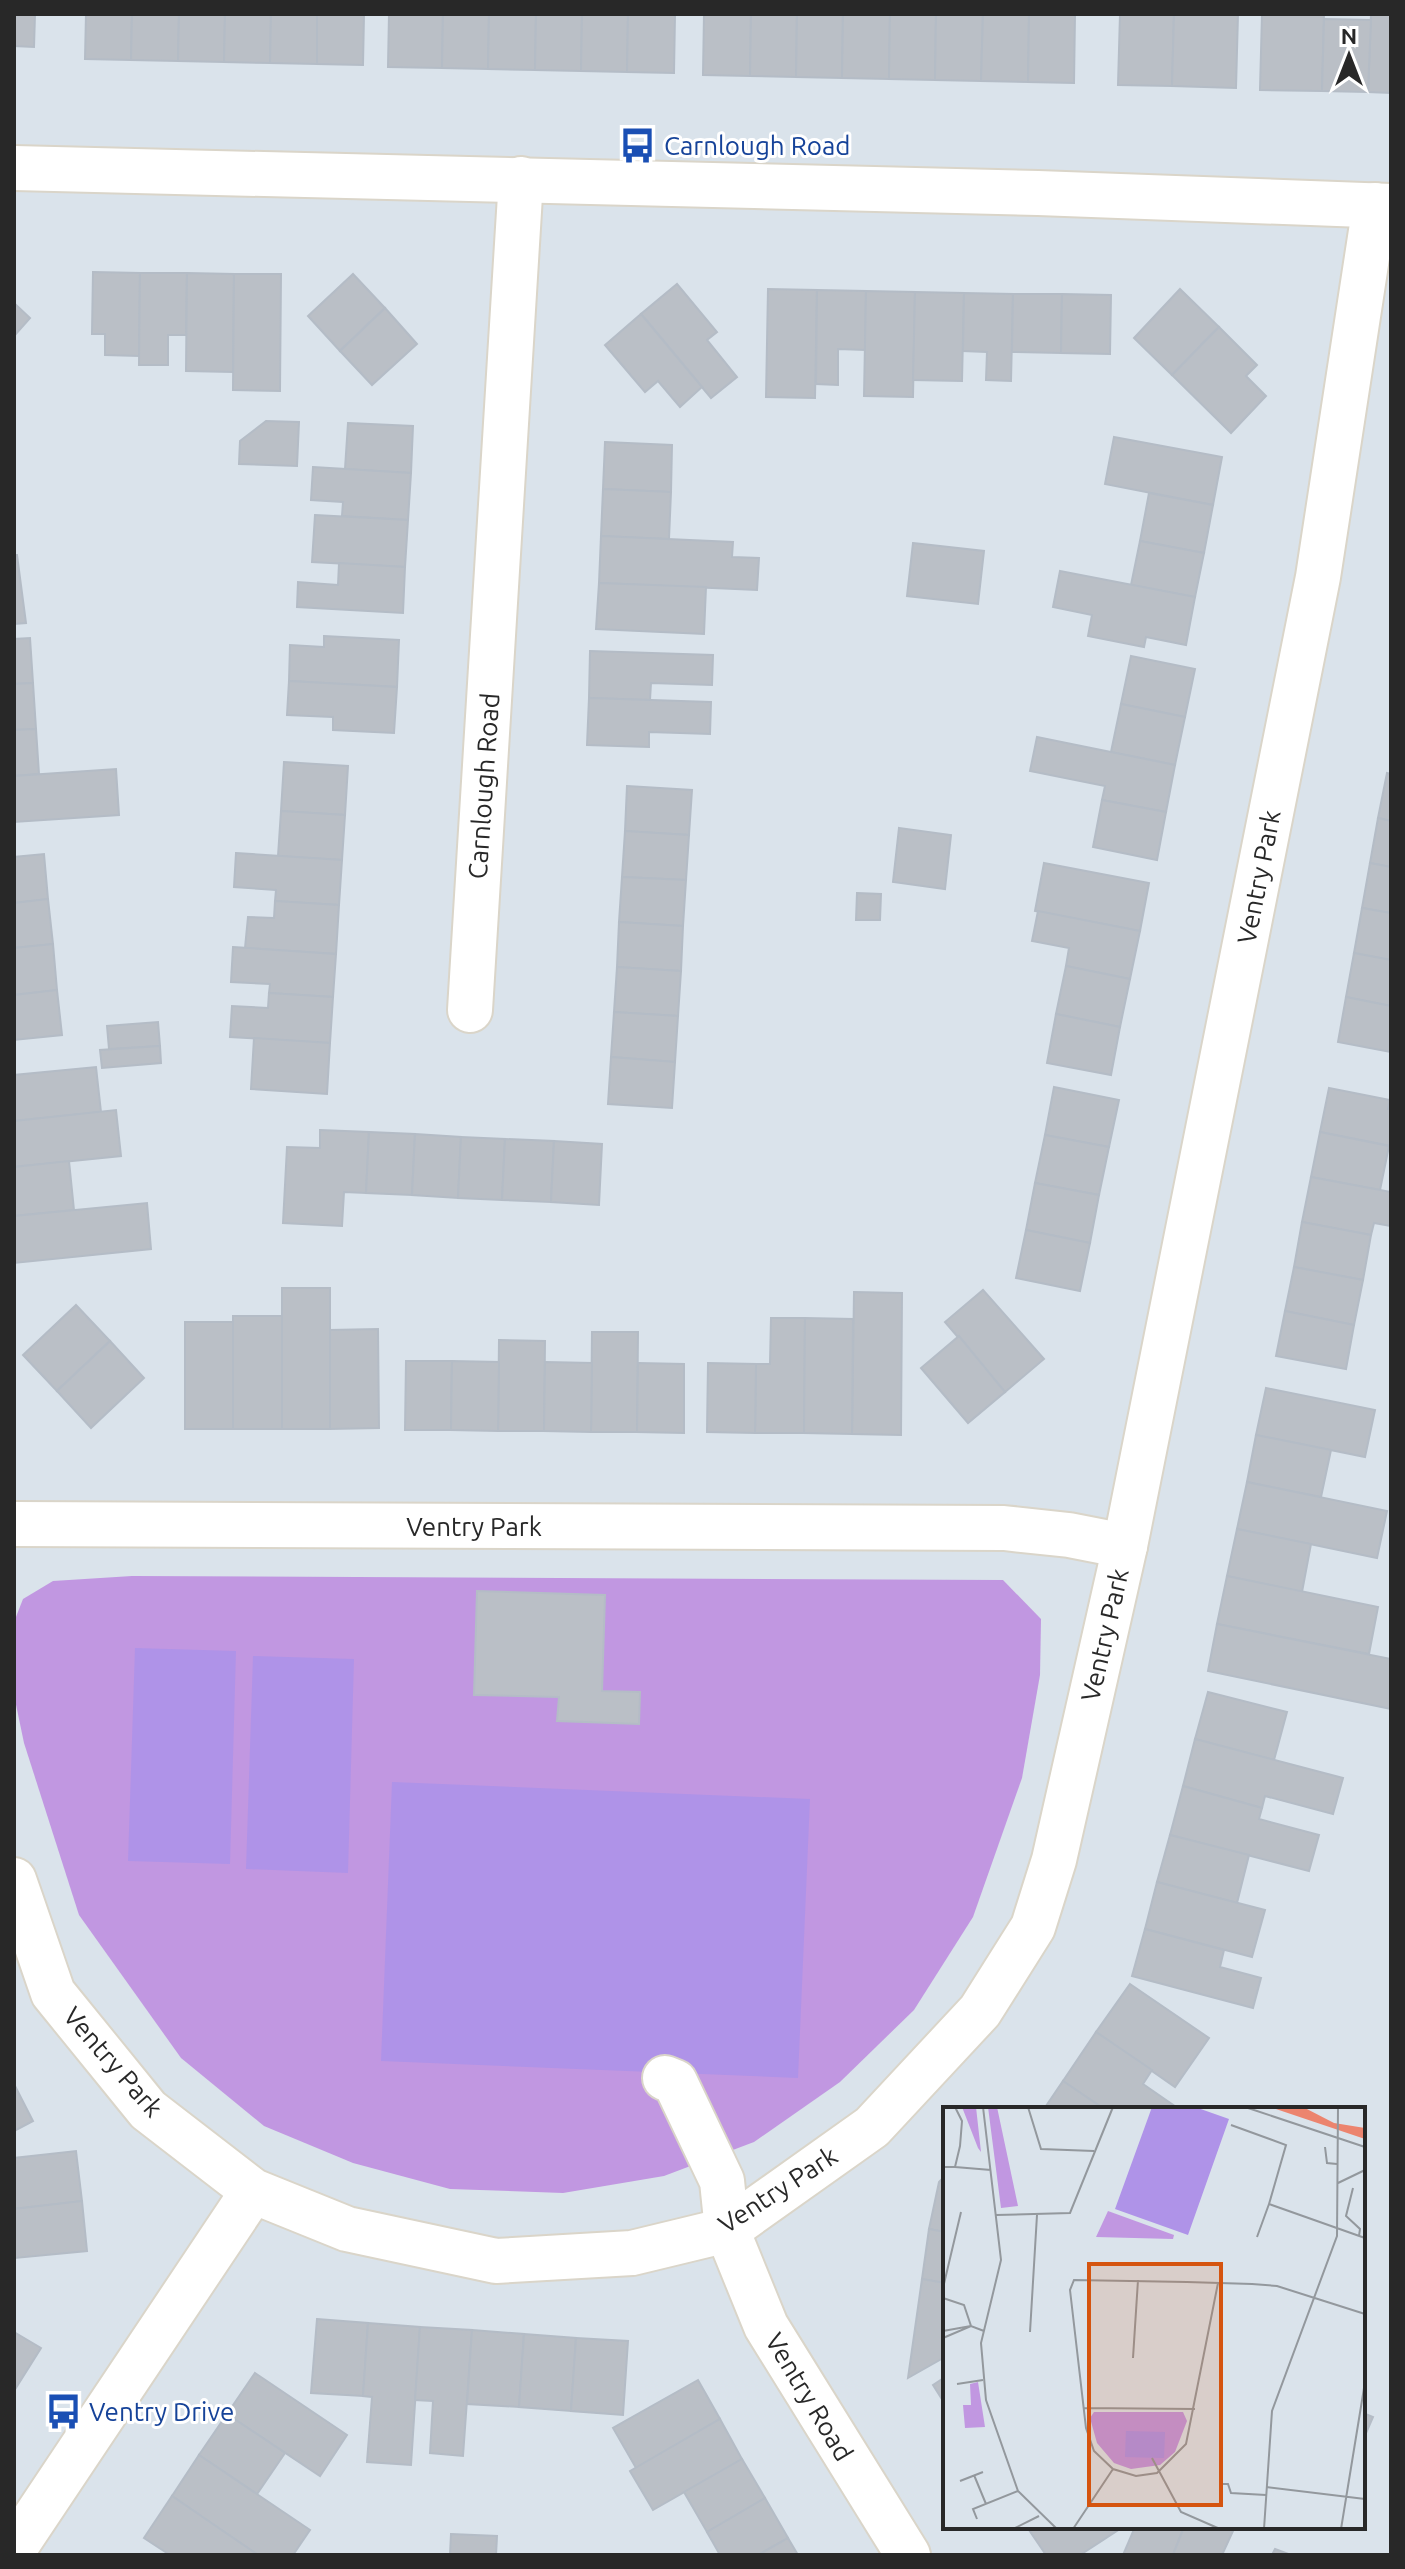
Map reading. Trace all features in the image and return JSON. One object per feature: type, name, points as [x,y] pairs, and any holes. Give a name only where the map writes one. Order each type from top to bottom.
[{"type":"street","points":[[14,168],[521,179],[1383,206]]},
{"type":"street","name":"Carnlough Road","points":[[470,1010],[521,179]]},
{"type":"street","name":"Ventry Park","points":[[14,1880],[53,1993],[148,2110],[253,2191],[347,2229],[496,2261],[632,2253],[727,2230],[872,2127],[980,2011],[1033,1927],[1054,1860],[1125,1546],[1318,577],[1383,206]]},
{"type":"street","name":"Ventry Park","points":[[14,1524],[1004,1528],[1069,1535],[1125,1546]]},
{"type":"street","name":"Ventry Road","points":[[665,2078],[675,2082],[722,2181],[727,2230],[766,2326],[908,2555]]},
{"type":"street","points":[[14,2549],[253,2191]]},
{"type":"shaded area","points":[[132,1576],[1003,1580],[1041,1619],[1040,1675],[1022,1778],[973,1917],[914,2010],[840,2082],[754,2142],[664,2176],[563,2193],[450,2189],[353,2163],[264,2126],[181,2058],[79,1915],[24,1743],[14,1695],[14,1622],[23,1599],[53,1581]]},
{"type":"shaded area","points":[[135,1648],[236,1651],[230,1864],[128,1861]]},
{"type":"shaded area","points":[[253,1656],[354,1659],[348,1873],[246,1869]]},
{"type":"shaded area","points":[[392,1782],[810,1799],[798,2078],[381,2061]]},
{"type":"building","points":[[14,14],[35,14],[34,47],[14,46]]},
{"type":"building","points":[[86,14],[132,14],[131,60],[85,59]]},
{"type":"building","points":[[132,14],[179,14],[178,61],[131,60]]},
{"type":"building","points":[[179,14],[225,14],[224,62],[178,61]]},
{"type":"building","points":[[225,14],[271,14],[270,63],[224,62]]},
{"type":"building","points":[[271,14],[317,14],[317,64],[270,63]]},
{"type":"building","points":[[317,14],[364,14],[363,65],[317,64]]},
{"type":"building","points":[[389,14],[443,14],[442,68],[388,67]]},
{"type":"building","points":[[443,14],[489,14],[488,69],[442,68]]},
{"type":"building","points":[[489,14],[536,14],[535,70],[488,69]]},
{"type":"building","points":[[536,14],[582,14],[581,71],[535,70]]},
{"type":"building","points":[[582,14],[628,14],[627,72],[581,71]]},
{"type":"building","points":[[628,14],[675,14],[674,73],[627,72]]},
{"type":"building","points":[[704,14],[751,14],[750,76],[703,75]]},
{"type":"building","points":[[751,14],[797,14],[796,77],[750,76]]},
{"type":"building","points":[[797,14],[843,14],[842,78],[796,77]]},
{"type":"building","points":[[843,14],[890,14],[889,79],[842,78]]},
{"type":"building","points":[[890,14],[936,14],[935,80],[889,79]]},
{"type":"building","points":[[936,14],[983,14],[981,81],[935,80]]},
{"type":"building","points":[[983,14],[1029,14],[1028,82],[981,81]]},
{"type":"building","points":[[1029,14],[1075,14],[1074,83],[1028,82]]},
{"type":"building","points":[[1120,14],[1174,14],[1172,86],[1118,85]]},
{"type":"building","points":[[1174,14],[1238,14],[1236,88],[1172,86]]},
{"type":"building","points":[[1262,14],[1324,14],[1322,91],[1260,90]]},
{"type":"building","points":[[1371,14],[1391,14],[1391,93],[1368,92]]},
{"type":"building","points":[[1324,19],[1371,20],[1368,92],[1322,91]]},
{"type":"building","points":[[93,272],[140,273],[139,356],[105,355],[105,334],[92,334]]},
{"type":"building","points":[[140,273],[187,273],[186,335],[168,335],[168,365],[139,365]]},
{"type":"building","points":[[187,273],[234,274],[233,372],[186,371]]},
{"type":"building","points":[[234,274],[281,274],[280,391],[233,390]]},
{"type":"building","points":[[353,274],[385,308],[340,351],[308,316]]},
{"type":"building","points":[[677,284],[717,332],[707,340],[737,377],[711,398],[641,314]]},
{"type":"building","points":[[768,289],[817,290],[815,398],[766,397]]},
{"type":"building","points":[[1180,289],[1219,327],[1172,375],[1134,338]]},
{"type":"building","points":[[817,290],[866,291],[865,350],[838,349],[838,385],[816,384]]},
{"type":"building","points":[[866,291],[915,292],[913,397],[864,396]]},
{"type":"building","points":[[915,292],[964,293],[962,381],[913,380]]},
{"type":"building","points":[[964,293],[1013,294],[1011,381],[986,380],[987,352],[963,351]]},
{"type":"building","points":[[1013,294],[1062,294],[1061,353],[1012,352]]},
{"type":"building","points":[[1062,294],[1111,295],[1110,354],[1061,353]]},
{"type":"building","points":[[14,303],[30,318],[14,336]]},
{"type":"building","points":[[385,308],[417,344],[372,385],[340,351]]},
{"type":"building","points":[[641,314],[702,387],[680,407],[658,381],[645,392],[605,345]]},
{"type":"building","points":[[1219,327],[1257,365],[1246,376],[1266,396],[1231,433],[1172,375]]},
{"type":"building","points":[[266,421],[299,422],[297,466],[239,464],[240,441]]},
{"type":"building","points":[[348,423],[413,426],[411,473],[345,469]]},
{"type":"building","points":[[1114,437],[1222,457],[1213,505],[1105,484]]},
{"type":"building","points":[[605,442],[672,445],[671,492],[603,489]]},
{"type":"building","points":[[313,467],[411,473],[408,520],[342,516],[343,502],[311,500]]},
{"type":"building","points":[[603,489],[671,492],[669,539],[601,536]]},
{"type":"building","points":[[1149,493],[1213,505],[1204,553],[1140,541]]},
{"type":"building","points":[[315,515],[408,520],[405,567],[312,562]]},
{"type":"building","points":[[601,536],[733,542],[732,557],[759,558],[757,590],[599,583]]},
{"type":"building","points":[[1140,541],[1204,553],[1195,597],[1131,585]]},
{"type":"building","points":[[913,543],[984,551],[978,604],[907,596]]},
{"type":"building","points":[[14,555],[17,555],[26,623],[14,624]]},
{"type":"building","points":[[339,563],[405,567],[403,613],[297,607],[298,582],[338,585]]},
{"type":"building","points":[[1060,571],[1195,597],[1186,645],[1146,637],[1144,647],[1088,636],[1092,615],[1053,607]]},
{"type":"building","points":[[599,583],[706,587],[704,634],[596,629]]},
{"type":"building","points":[[324,636],[399,640],[397,687],[289,681],[290,645],[324,647]]},
{"type":"building","points":[[30,638],[33,683],[14,684],[14,639]]},
{"type":"building","points":[[590,651],[713,655],[712,685],[651,683],[650,700],[589,698]]},
{"type":"building","points":[[1131,656],[1195,669],[1185,717],[1121,704]]},
{"type":"building","points":[[289,681],[397,687],[394,733],[333,730],[333,717],[287,715]]},
{"type":"building","points":[[33,683],[36,729],[14,730],[14,684]]},
{"type":"building","points":[[589,698],[711,702],[710,734],[649,732],[649,747],[587,745]]},
{"type":"building","points":[[1121,704],[1185,717],[1175,765],[1111,752]]},
{"type":"building","points":[[36,729],[39,774],[14,776],[14,730]]},
{"type":"building","points":[[1037,737],[1175,765],[1166,812],[1102,800],[1105,786],[1030,771]]},
{"type":"building","points":[[284,762],[348,766],[345,815],[281,811]]},
{"type":"building","points":[[116,769],[119,815],[14,822],[14,776]]},
{"type":"building","points":[[1387,773],[1391,774],[1391,821],[1378,818]]},
{"type":"building","points":[[627,786],[692,790],[689,835],[625,831]]},
{"type":"building","points":[[1102,800],[1166,812],[1157,860],[1093,847]]},
{"type":"building","points":[[281,811],[345,815],[342,860],[278,856]]},
{"type":"building","points":[[1378,818],[1391,821],[1391,867],[1370,863]]},
{"type":"building","points":[[899,828],[951,835],[945,889],[893,882]]},
{"type":"building","points":[[625,831],[689,835],[686,880],[622,877]]},
{"type":"building","points":[[236,853],[342,860],[339,905],[275,901],[276,890],[234,887]]},
{"type":"building","points":[[44,854],[48,899],[14,903],[14,857]]},
{"type":"building","points":[[1044,863],[1149,883],[1140,931],[1035,911]]},
{"type":"building","points":[[1370,863],[1391,867],[1391,913],[1362,908]]},
{"type":"building","points":[[622,877],[686,880],[683,926],[619,922]]},
{"type":"building","points":[[857,893],[881,894],[880,920],[856,920]]},
{"type":"building","points":[[48,899],[53,944],[14,948],[14,903]]},
{"type":"building","points":[[275,901],[339,905],[336,954],[245,948],[248,917],[274,918]]},
{"type":"building","points":[[1362,908],[1391,913],[1391,960],[1354,953]]},
{"type":"building","points":[[1038,911],[1140,931],[1130,979],[1066,966],[1069,948],[1032,941]]},
{"type":"building","points":[[619,922],[683,926],[681,971],[617,967]]},
{"type":"building","points":[[53,944],[57,990],[14,995],[14,948]]},
{"type":"building","points":[[233,947],[336,954],[333,997],[269,993],[270,984],[231,982]]},
{"type":"building","points":[[1354,953],[1391,960],[1391,1006],[1346,997]]},
{"type":"building","points":[[1066,966],[1130,979],[1120,1027],[1056,1014]]},
{"type":"building","points":[[617,967],[681,971],[678,1016],[614,1012]]},
{"type":"building","points":[[57,990],[62,1035],[14,1040],[14,995]]},
{"type":"building","points":[[269,993],[333,997],[330,1043],[230,1037],[232,1006],[268,1008]]},
{"type":"building","points":[[1346,997],[1391,1006],[1391,1052],[1338,1042]]},
{"type":"building","points":[[614,1012],[678,1016],[675,1062],[611,1057]]},
{"type":"building","points":[[1056,1014],[1120,1027],[1111,1075],[1047,1063]]},
{"type":"building","points":[[158,1022],[160,1046],[109,1049],[107,1026]]},
{"type":"building","points":[[254,1038],[330,1043],[327,1094],[251,1089]]},
{"type":"building","points":[[160,1046],[161,1063],[102,1068],[100,1050]]},
{"type":"building","points":[[611,1057],[675,1062],[672,1108],[608,1104]]},
{"type":"building","points":[[96,1067],[101,1112],[14,1121],[14,1075]]},
{"type":"building","points":[[1054,1087],[1119,1100],[1109,1147],[1045,1135]]},
{"type":"building","points":[[1329,1088],[1390,1100],[1391,1146],[1320,1132]]},
{"type":"building","points":[[116,1110],[121,1156],[14,1167],[14,1121]]},
{"type":"building","points":[[320,1130],[369,1132],[366,1193],[344,1192],[342,1226],[283,1223],[287,1147],[320,1148]]},
{"type":"building","points":[[369,1132],[415,1134],[412,1195],[366,1193]]},
{"type":"building","points":[[1320,1132],[1389,1146],[1380,1190],[1311,1177]]},
{"type":"building","points":[[415,1134],[461,1137],[458,1198],[412,1195]]},
{"type":"building","points":[[1045,1135],[1109,1147],[1099,1195],[1035,1183]]},
{"type":"building","points":[[461,1137],[505,1139],[502,1200],[458,1198]]},
{"type":"building","points":[[505,1139],[554,1141],[551,1202],[502,1200]]},
{"type":"building","points":[[554,1141],[602,1144],[599,1205],[551,1202]]},
{"type":"building","points":[[69,1161],[74,1210],[14,1216],[14,1167]]},
{"type":"building","points":[[1311,1177],[1391,1192],[1391,1226],[1374,1223],[1371,1235],[1302,1222]]},
{"type":"building","points":[[1035,1183],[1099,1195],[1090,1243],[1026,1230]]},
{"type":"building","points":[[147,1203],[151,1249],[14,1263],[14,1216]]},
{"type":"building","points":[[1302,1222],[1371,1235],[1363,1280],[1294,1267]]},
{"type":"building","points":[[1026,1230],[1090,1243],[1080,1291],[1016,1278]]},
{"type":"building","points":[[1294,1267],[1363,1280],[1354,1325],[1285,1311]]},
{"type":"building","points":[[282,1288],[330,1288],[330,1429],[282,1429]]},
{"type":"building","points":[[983,1290],[1044,1359],[1005,1392],[945,1322]]},
{"type":"building","points":[[854,1292],[902,1293],[901,1435],[852,1434]]},
{"type":"building","points":[[76,1305],[110,1341],[57,1391],[23,1355]]},
{"type":"building","points":[[1285,1311],[1354,1325],[1346,1369],[1276,1356]]},
{"type":"building","points":[[233,1316],[282,1316],[282,1429],[233,1429]]},
{"type":"building","points":[[771,1318],[805,1318],[804,1433],[755,1433],[756,1364],[770,1364]]},
{"type":"building","points":[[805,1318],[853,1319],[852,1434],[804,1433]]},
{"type":"building","points":[[185,1322],[233,1322],[233,1429],[185,1429]]},
{"type":"building","points":[[378,1329],[379,1428],[330,1429],[330,1330]]},
{"type":"building","points":[[592,1332],[638,1332],[637,1432],[591,1432]]},
{"type":"building","points":[[959,1336],[1005,1392],[968,1423],[921,1368]]},
{"type":"building","points":[[499,1340],[545,1341],[544,1431],[498,1431]]},
{"type":"building","points":[[110,1341],[144,1378],[91,1428],[57,1391]]},
{"type":"building","points":[[406,1361],[452,1361],[451,1430],[405,1430]]},
{"type":"building","points":[[452,1361],[499,1362],[498,1431],[451,1430]]},
{"type":"building","points":[[545,1362],[592,1363],[591,1432],[544,1431]]},
{"type":"building","points":[[638,1363],[684,1364],[684,1433],[637,1432]]},
{"type":"building","points":[[708,1363],[756,1364],[755,1433],[707,1432]]},
{"type":"building","points":[[1266,1388],[1375,1410],[1365,1457],[1256,1435]]},
{"type":"building","points":[[1256,1435],[1331,1450],[1321,1497],[1247,1482]]},
{"type":"building","points":[[1247,1482],[1387,1511],[1377,1558],[1237,1529]]},
{"type":"building","points":[[1237,1529],[1311,1544],[1302,1592],[1227,1576]]},
{"type":"building","points":[[1227,1576],[1378,1607],[1369,1654],[1217,1624]]},
{"type":"building","points":[[477,1591],[605,1595],[602,1691],[640,1692],[639,1724],[557,1721],[559,1697],[474,1695]]},
{"type":"building","points":[[1217,1624],[1391,1659],[1391,1709],[1208,1671]]},
{"type":"building","points":[[1208,1692],[1287,1712],[1274,1760],[1195,1739]]},
{"type":"building","points":[[1195,1739],[1343,1778],[1333,1814],[1265,1796],[1262,1808],[1183,1786]]},
{"type":"building","points":[[1183,1786],[1262,1808],[1259,1819],[1319,1835],[1309,1871],[1170,1835]]},
{"type":"building","points":[[1170,1835],[1249,1855],[1237,1903],[1157,1882]]},
{"type":"building","points":[[1157,1882],[1265,1910],[1252,1957],[1145,1929]]},
{"type":"building","points":[[1145,1929],[1224,1950],[1220,1967],[1261,1978],[1253,2008],[1132,1976]]},
{"type":"building","points":[[1130,1984],[1209,2038],[1175,2087],[1096,2032]]},
{"type":"building","points":[[1096,2032],[1152,2070],[1143,2084],[1176,2107],[1101,2107],[1063,2081]]},
{"type":"building","points":[[1063,2081],[1101,2107],[1045,2107]]},
{"type":"building","points":[[14,2084],[33,2121],[14,2131]]},
{"type":"building","points":[[76,2151],[82,2201],[14,2209],[14,2158]]},
{"type":"building","points":[[943,2178],[943,2232],[929,2229],[939,2182]]},
{"type":"building","points":[[82,2201],[87,2251],[15,2258],[14,2209]]},
{"type":"building","points":[[929,2229],[943,2232],[943,2283],[922,2279]]},
{"type":"building","points":[[922,2279],[943,2283],[943,2358],[908,2378]]},
{"type":"building","points":[[317,2319],[368,2323],[363,2396],[311,2393]]},
{"type":"building","points":[[368,2323],[420,2327],[411,2465],[367,2462],[372,2397],[363,2396]]},
{"type":"building","points":[[420,2327],[472,2330],[463,2456],[430,2453],[433,2401],[415,2400]]},
{"type":"building","points":[[472,2330],[524,2334],[519,2407],[467,2404]]},
{"type":"building","points":[[14,2332],[41,2348],[14,2391]]},
{"type":"building","points":[[524,2334],[576,2338],[571,2411],[519,2407]]},
{"type":"building","points":[[576,2338],[628,2341],[623,2415],[571,2411]]},
{"type":"building","points":[[255,2373],[347,2435],[320,2476],[227,2414]]},
{"type":"building","points":[[943,2378],[943,2401],[933,2385]]},
{"type":"building","points":[[698,2380],[720,2419],[636,2468],[613,2428]]},
{"type":"building","points":[[227,2414],[285,2453],[257,2494],[199,2455]]},
{"type":"building","points":[[1365,2414],[1373,2417],[1365,2435]]},
{"type":"building","points":[[720,2419],[742,2459],[653,2510],[630,2471]]},
{"type":"building","points":[[199,2455],[310,2530],[293,2555],[258,2555],[172,2496]]},
{"type":"building","points":[[742,2459],[765,2498],[707,2532],[684,2492]]},
{"type":"building","points":[[172,2496],[258,2555],[170,2555],[144,2538]]},
{"type":"building","points":[[765,2498],[788,2538],[758,2555],[720,2555],[707,2532]]},
{"type":"building","points":[[1028,2529],[1120,2529],[1080,2555],[1046,2555]]},
{"type":"building","points":[[1134,2529],[1183,2529],[1173,2555],[1123,2555]]},
{"type":"building","points":[[1183,2529],[1233,2531],[1222,2555],[1173,2555]]},
{"type":"building","points":[[451,2534],[497,2536],[496,2555],[450,2555]]},
{"type":"building","points":[[788,2538],[798,2555],[758,2555]]},
{"type":"building","points":[[1275,2549],[1291,2555],[1272,2555]]},
{"type":"place","name":"Carnlough Road","points":[[638,146]]},
{"type":"place","name":"Ventry Drive","points":[[63,2412]]}]
